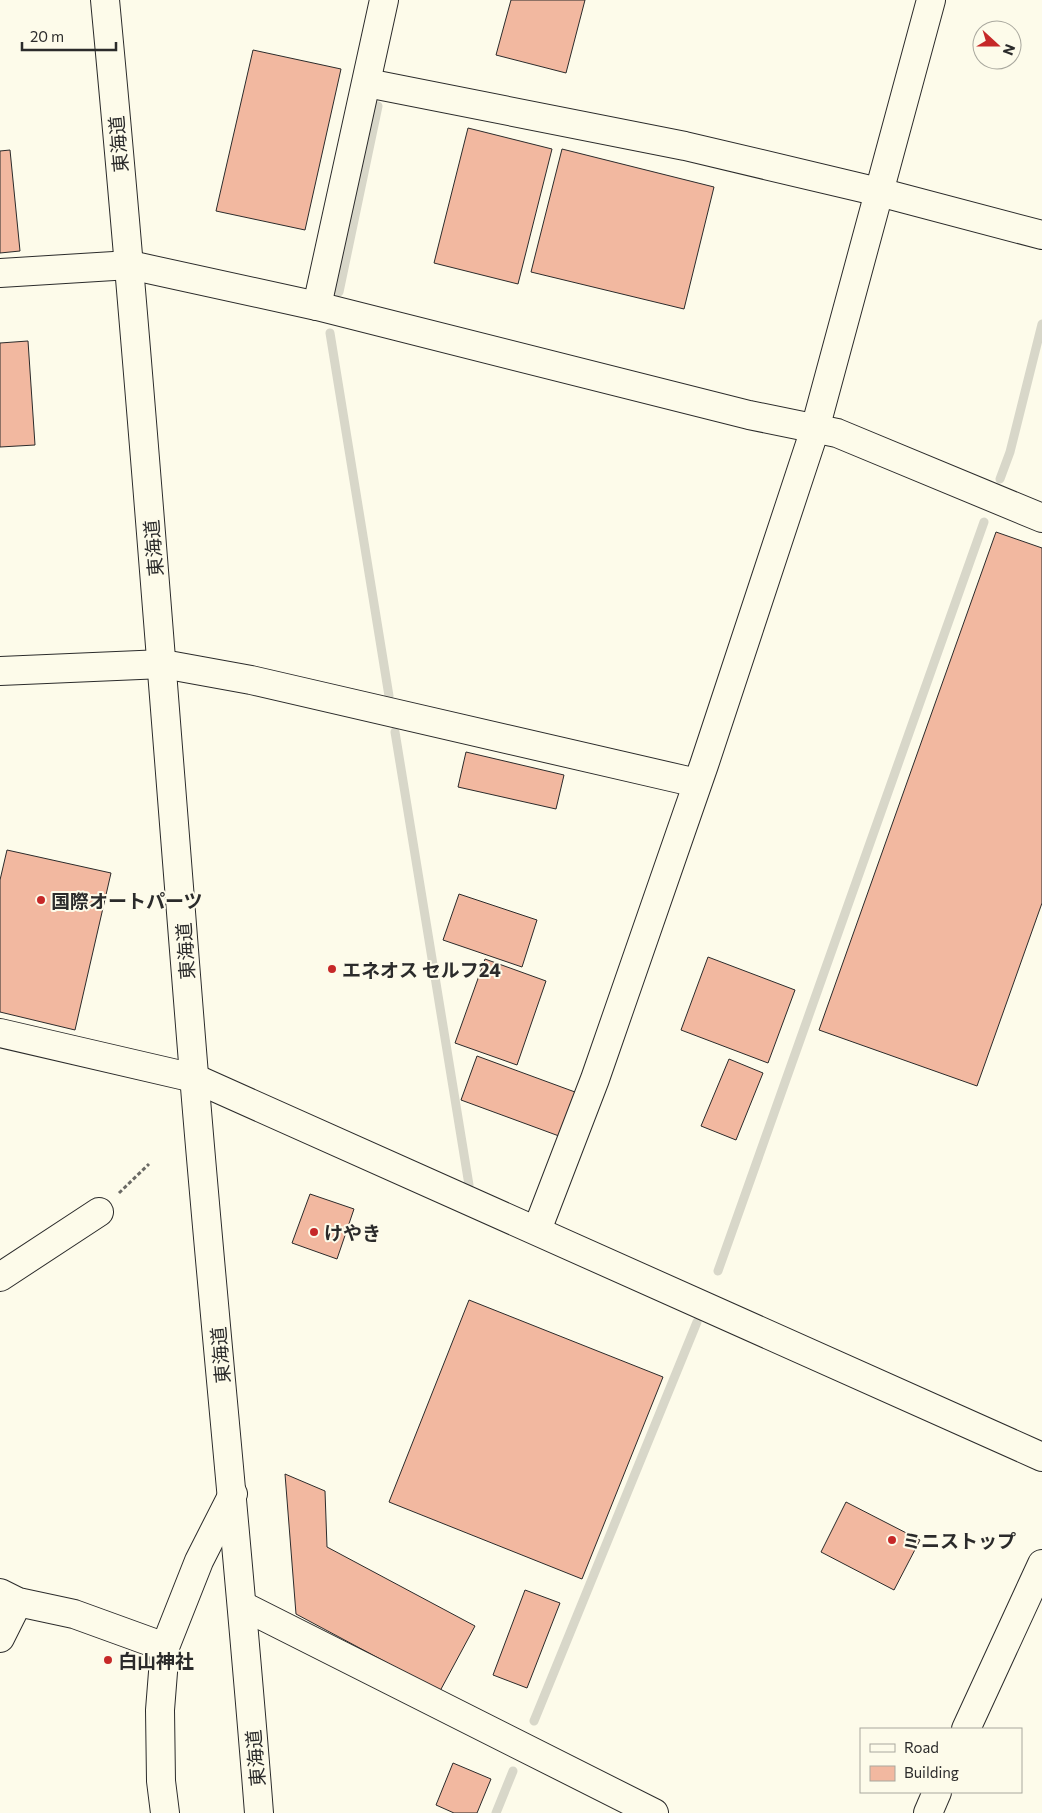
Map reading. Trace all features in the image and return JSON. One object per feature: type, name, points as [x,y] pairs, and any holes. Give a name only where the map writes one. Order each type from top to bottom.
[{"type":"main road","name":"東海道","points":[[105,0],[130,265],[163,664],[194,1078],[233,1494],[260,1813]]},
{"type":"main road","points":[[317,306],[384,0]]},
{"type":"main road","points":[[537,1230],[595,1079],[816,429],[931,0]]},
{"type":"main road","points":[[367,83],[685,146],[879,192],[1042,235]]},
{"type":"main road","points":[[0,273],[130,265],[317,306],[749,415],[837,433],[1042,518]]},
{"type":"main road","points":[[0,672],[163,664],[251,680],[697,783]]},
{"type":"main road","points":[[0,1033],[194,1078],[1042,1457]]},
{"type":"main road","points":[[0,1278],[99,1212]]},
{"type":"main road","points":[[166,1813],[161,1781],[160,1710],[165,1646],[199,1561],[233,1494]]},
{"type":"main road","points":[[966,1728],[1042,1564]]},
{"type":"main road","points":[[0,1638],[9,1597],[74,1614],[165,1646]]},
{"type":"main road","points":[[243,1606],[654,1813]]},
{"type":"main road","points":[[928,1813],[938,1793]]},
{"type":"path","points":[[99,1212],[149,1164]]},
{"type":"building","points":[[511,0],[585,0],[566,73],[496,55]]},
{"type":"building","points":[[253,50],[341,69],[305,230],[216,211]]},
{"type":"building","points":[[468,128],[552,149],[518,284],[434,263]]},
{"type":"building","points":[[562,149],[714,187],[684,309],[531,272]]},
{"type":"building","points":[[10,150],[20,251],[0,253],[0,151]]},
{"type":"building","points":[[28,341],[35,445],[0,447],[0,343]]},
{"type":"building","points":[[996,532],[1042,548],[1042,903],[977,1086],[819,1030]]},
{"type":"building","points":[[466,752],[564,775],[556,809],[458,787]]},
{"type":"building","points":[[7,850],[111,873],[75,1030],[0,1012],[0,880]]},
{"type":"building","points":[[459,894],[537,920],[522,967],[443,940]]},
{"type":"building","points":[[708,957],[795,990],[768,1063],[681,1030]]},
{"type":"building","points":[[485,959],[546,981],[517,1065],[455,1043]]},
{"type":"building","points":[[477,1056],[575,1092],[559,1136],[461,1100]]},
{"type":"building","points":[[729,1059],[763,1073],[736,1140],[701,1126]]},
{"type":"building","points":[[310,1194],[354,1209],[337,1259],[292,1243]]},
{"type":"building","points":[[469,1300],[663,1377],[582,1579],[389,1502]]},
{"type":"building","points":[[285,1474],[325,1491],[327,1547],[475,1626],[440,1691],[296,1614]]},
{"type":"building","points":[[846,1502],[920,1540],[894,1590],[821,1552]]},
{"type":"building","points":[[525,1590],[560,1603],[527,1688],[493,1675]]},
{"type":"building","points":[[453,1763],[491,1779],[477,1813],[454,1813],[436,1805]]},
{"type":"waterway","points":[[339,292],[378,106]]},
{"type":"waterway","points":[[1000,479],[1010,452],[1042,324]]},
{"type":"waterway","points":[[330,333],[389,696]]},
{"type":"waterway","points":[[718,1271],[984,522]]},
{"type":"waterway","points":[[395,732],[469,1185]]},
{"type":"waterway","points":[[534,1721],[697,1322]]},
{"type":"waterway","points":[[496,1813],[513,1771]]},
{"type":"place","name":"国際オートパーツ","points":[[41,900]]},
{"type":"place","name":"エネオス セルフ24","points":[[332,969]]},
{"type":"place","name":"けやき","points":[[314,1232]]},
{"type":"place","name":"ミニストップ","points":[[892,1540]]},
{"type":"place","name":"白山神社","points":[[108,1660]]}]
